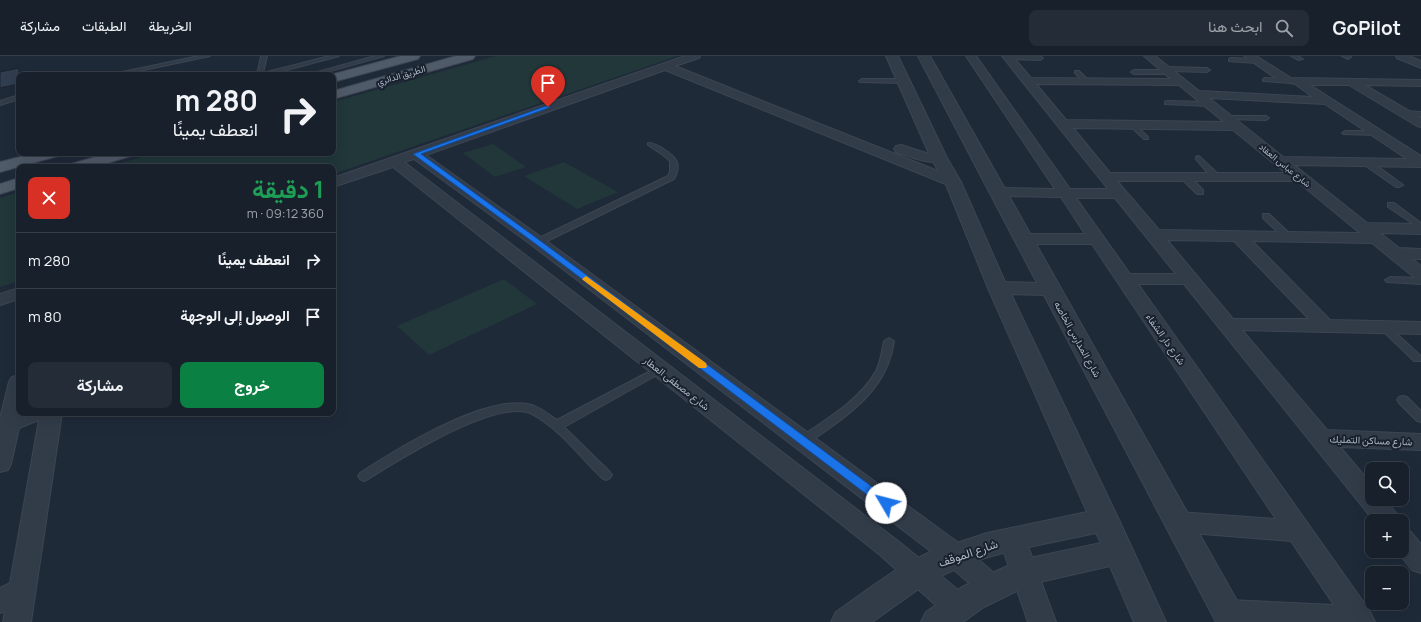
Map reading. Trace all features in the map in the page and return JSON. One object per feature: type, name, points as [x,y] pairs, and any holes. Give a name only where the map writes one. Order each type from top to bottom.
[{"type":"main road","name":"الطريق الدائري","points":[[336,77],[414,56]]},
{"type":"main road","name":"الطريق الدائري","points":[[336,94],[470,56]]},
{"type":"main road","points":[[0,167],[42,156]]},
{"type":"main road","points":[[88,164],[116,156]]},
{"type":"main road","points":[[0,189],[16,184]]},
{"type":"street","points":[[336,182],[695,56]]},
{"type":"street","name":"شارع المدارس الخاصه","points":[[892,56],[903,81],[998,192],[1230,617]]},
{"type":"street","name":"شارع المدارس الخاصه","points":[[924,56],[944,129],[939,158],[953,182],[998,288],[1105,520],[1150,622]]},
{"type":"street","name":"شارع دار الشفاء","points":[[971,56],[1010,71],[1059,119],[1382,514]]},
{"type":"street","name":"شارع عباس العقاد","points":[[1149,56],[1421,274]]},
{"type":"street","points":[[1401,56],[1421,65]]},
{"type":"street","points":[[1252,58],[1284,79],[1295,81],[1421,83]]},
{"type":"street","points":[[680,61],[916,155],[939,158]]},
{"type":"street","points":[[665,66],[953,182]]},
{"type":"street","points":[[1010,71],[1086,81],[1181,82]]},
{"type":"street","points":[[1010,71],[1108,90],[1113,89],[1105,81]]},
{"type":"street","name":"شارع دار الشفاء","points":[[1010,71],[1066,193],[1360,620]]},
{"type":"street","points":[[1295,81],[1421,162]]},
{"type":"street","points":[[1350,81],[1421,123]]},
{"type":"street","points":[[1197,94],[1327,101]]},
{"type":"street","points":[[1059,119],[1129,116],[1140,119],[1145,125]]},
{"type":"street","points":[[1059,119],[1132,125],[1231,122]]},
{"type":"street","points":[[814,126],[830,120]]},
{"type":"street","points":[[416,154],[537,241],[955,555],[992,587]]},
{"type":"street","points":[[1279,160],[1421,162]]},
{"type":"street","name":"شارع مصطفى العطار","points":[[394,162],[919,572],[948,615]]},
{"type":"street","points":[[1106,177],[1300,177]]},
{"type":"street","points":[[998,192],[1120,194]]},
{"type":"street","points":[[1153,235],[1288,237],[1370,233],[1421,228]]},
{"type":"street","points":[[1238,236],[1326,324]]},
{"type":"street","points":[[1024,239],[1098,239]]},
{"type":"street","points":[[509,251],[537,241]]},
{"type":"street","points":[[1395,253],[1421,254]]},
{"type":"street","points":[[1125,279],[1190,279]]},
{"type":"street","points":[[998,288],[1051,289]]},
{"type":"street","points":[[0,300],[16,294]]},
{"type":"street","points":[[593,316],[619,304]]},
{"type":"street","points":[[1226,324],[1326,324],[1421,328]]},
{"type":"street","points":[[0,464],[16,396]]},
{"type":"street","points":[[10,423],[29,416]]},
{"type":"street","points":[[17,622],[51,416]]},
{"type":"street","name":"شارع مساكن التمليك","points":[[1320,438],[1421,442]]},
{"type":"street","name":"شارع الموقف","points":[[847,622],[919,572],[955,555],[1012,538],[1105,520]]},
{"type":"street","points":[[1178,522],[1298,530]]},
{"type":"street","points":[[1012,538],[1042,622]]},
{"type":"street","points":[[1409,547],[1421,562]]},
{"type":"street","points":[[948,615],[973,597],[1025,572],[1118,552]]},
{"type":"street","points":[[0,601],[23,589]]},
{"type":"street","points":[[1230,617],[1360,620]]},
{"type":"lane","points":[[125,72],[207,56]]},
{"type":"lane","points":[[261,72],[264,56]]},
{"type":"lane","points":[[272,72],[336,56]]},
{"type":"lane","points":[[296,72],[358,56]]},
{"type":"lane","points":[[321,72],[381,56]]},
{"type":"lane","points":[[1294,56],[1300,59]]},
{"type":"lane","points":[[1010,71],[1040,58]]},
{"type":"lane","points":[[1230,60],[1252,58]]},
{"type":"lane","points":[[1134,72],[1207,70]]},
{"type":"lane","points":[[1077,72],[1086,81]]},
{"type":"lane","points":[[1265,80],[1295,81]]},
{"type":"lane","points":[[862,81],[903,81]]},
{"type":"lane","points":[[0,102],[16,98]]},
{"type":"lane","points":[[1167,103],[1208,104]]},
{"type":"lane","points":[[1405,113],[1421,114]]},
{"type":"lane","points":[[1231,122],[1266,118]]},
{"type":"lane","points":[[1132,125],[1146,138]]},
{"type":"lane","points":[[1345,133],[1377,133]]},
{"type":"lane","points":[[537,241],[671,177],[675,171],[676,165],[672,159],[650,144]]},
{"type":"lane","points":[[1198,158],[1216,177]]},
{"type":"lane","points":[[1366,162],[1399,185]]},
{"type":"lane","points":[[1185,177],[1200,192]]},
{"type":"lane","points":[[1391,205],[1421,228]]},
{"type":"lane","points":[[1266,216],[1288,237]]},
{"type":"lane","points":[[1390,280],[1421,281]]},
{"type":"lane","points":[[1384,327],[1418,359]]},
{"type":"lane","points":[[803,441],[859,398],[876,379],[886,360],[889,341]]},
{"type":"lane","points":[[556,426],[660,369]]},
{"type":"lane","points":[[1403,400],[1421,418]]},
{"type":"lane","points":[[364,476],[402,452],[441,432],[504,407],[528,408],[546,417],[606,475]]},
{"type":"green space","points":[[496,56],[678,56],[336,173],[336,164],[118,164],[146,156],[336,156],[336,101]]},
{"type":"green space","points":[[493,144],[526,167],[495,177],[463,153]]},
{"type":"green space","points":[[564,162],[618,192],[577,209],[524,176]]},
{"type":"green space","points":[[16,193],[16,282],[0,287],[0,198]]},
{"type":"green space","points":[[504,279],[537,304],[429,355],[397,326]]},
{"type":"building","points":[[19,68],[19,72],[16,72],[16,85],[0,88],[0,72]]},
{"type":"slow traffic","points":[[586,279],[702,366]]},
{"type":"route","points":[[548,107],[416,154],[535,240],[886,503]]}]
